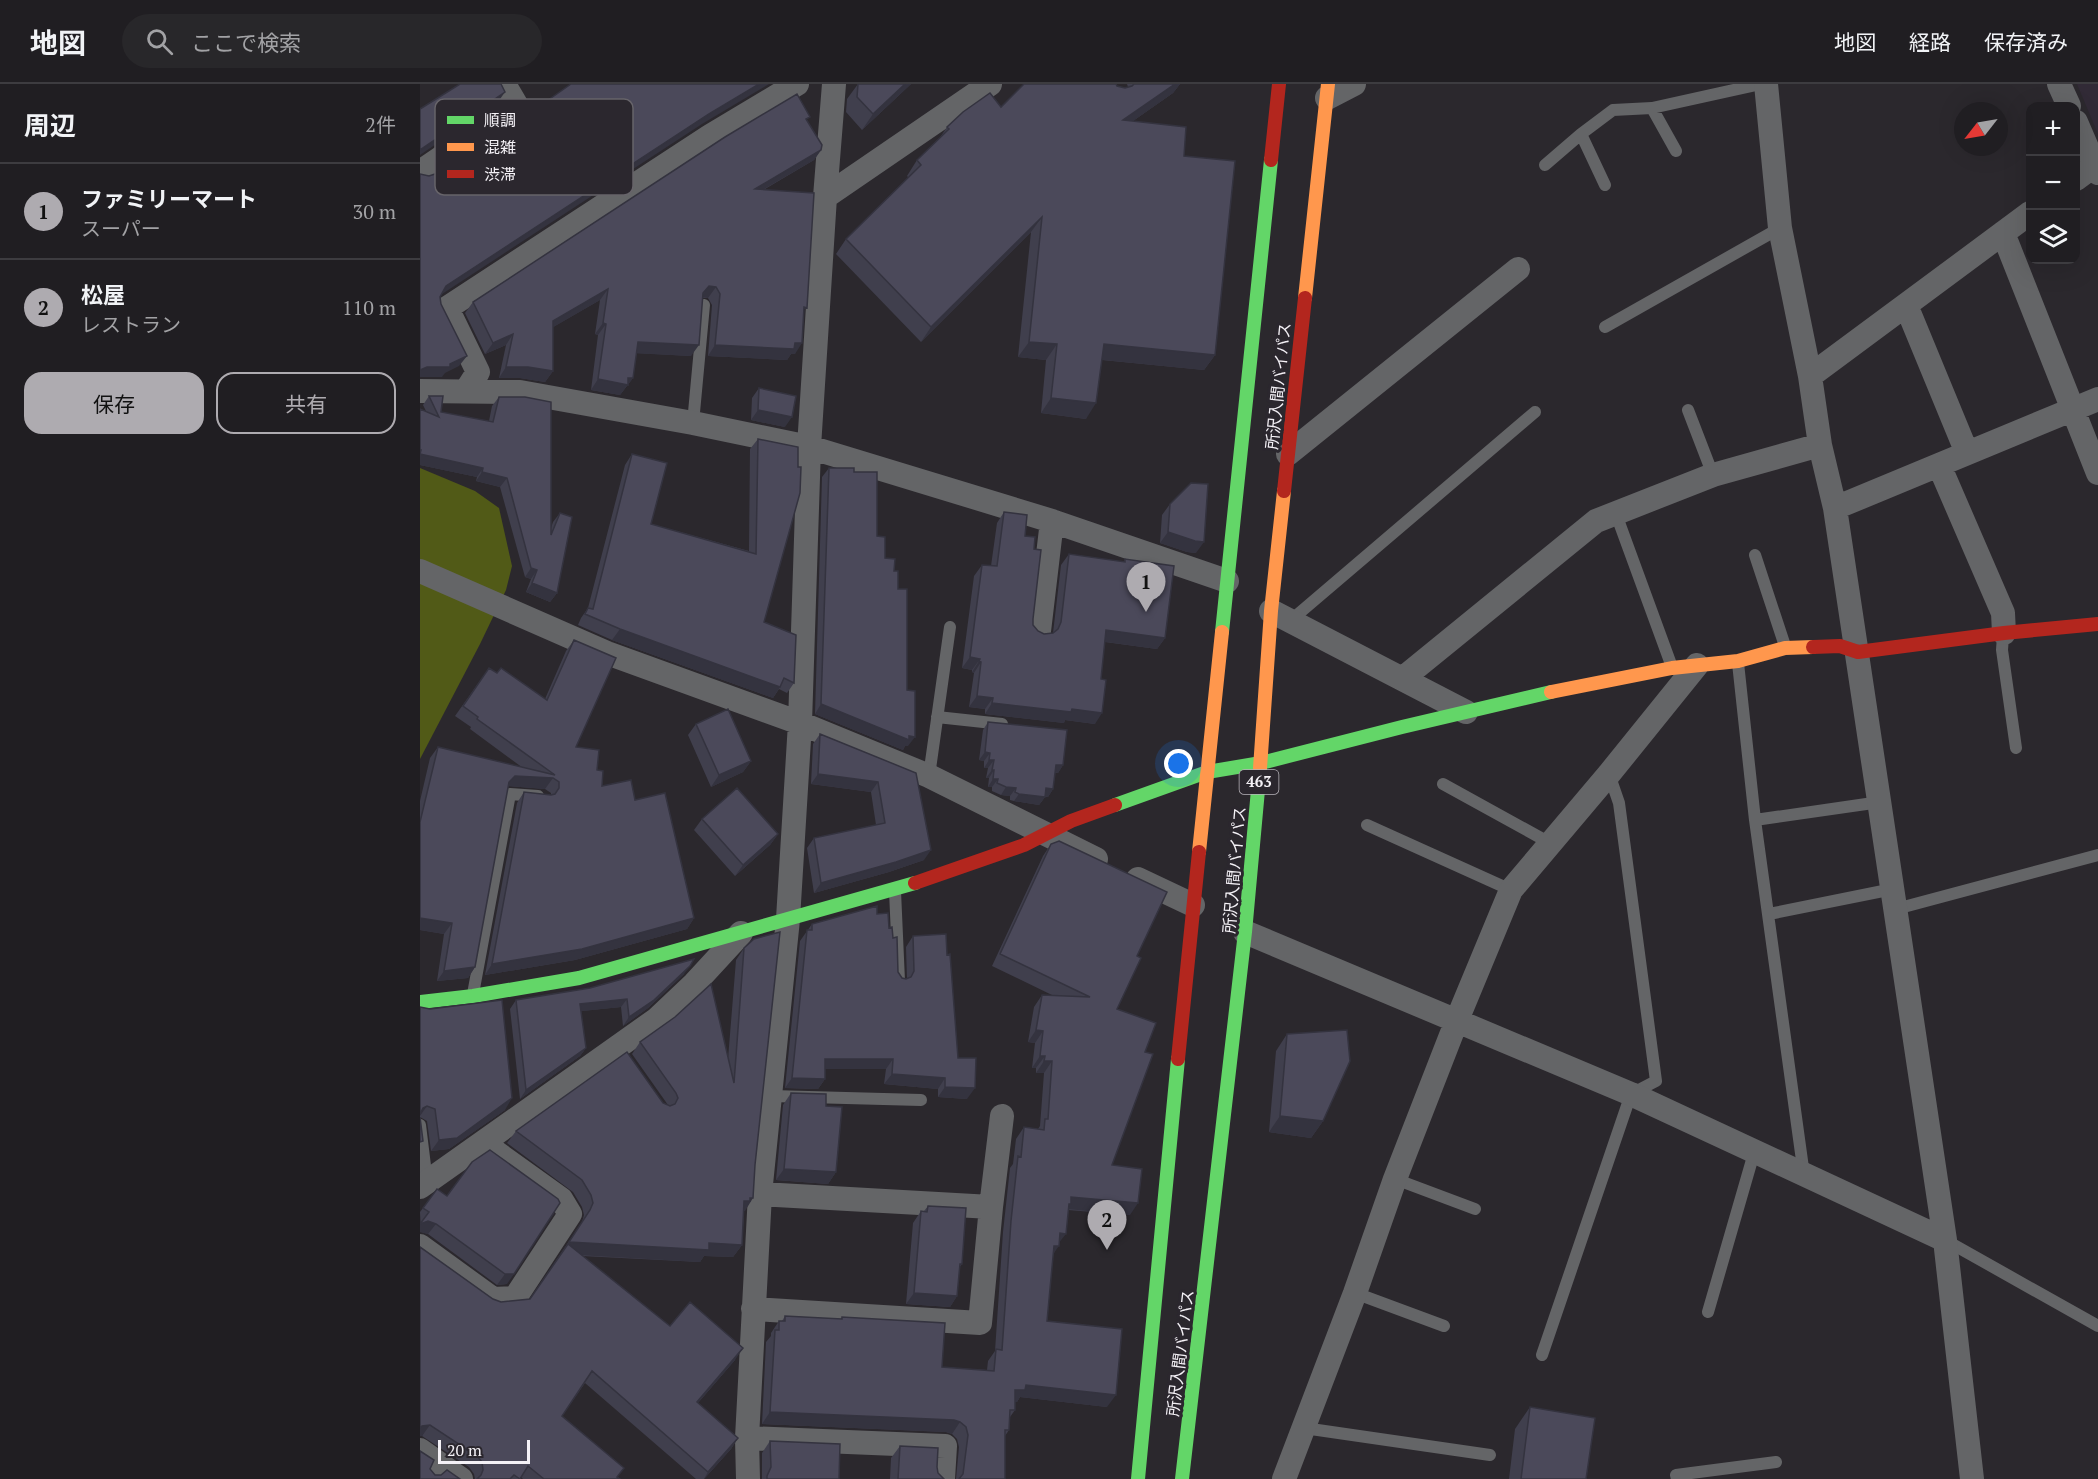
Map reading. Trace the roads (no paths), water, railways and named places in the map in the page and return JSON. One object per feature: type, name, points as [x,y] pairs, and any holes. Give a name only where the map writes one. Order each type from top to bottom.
[{"type":"main road","name":"所沢入間バイパス","points":[[1138,1479],[1193,905],[1279,84]]},
{"type":"main road","name":"所沢入間バイパス","points":[[1182,1479],[1245,932],[1261,763],[1281,616],[1288,454],[1327,91]]},
{"type":"main road","points":[[420,1002],[473,996],[500,996],[579,978],[895,890],[1024,845],[1071,821],[1207,772],[1261,763],[1591,683],[1697,664],[1738,661],[1785,648],[1840,646],[1858,652],[2004,633],[2098,624]]},
{"type":"street","points":[[504,84],[514,99]]},
{"type":"street","points":[[633,186],[710,136],[797,84]]},
{"type":"street","points":[[748,1479],[747,1438],[760,1194],[788,919],[800,723],[809,447],[834,84]]},
{"type":"street","points":[[825,197],[990,84]]},
{"type":"street","points":[[1327,91],[1354,84]]},
{"type":"street","points":[[1766,84],[1779,228],[1810,376],[1820,445],[1835,508],[1945,1240],[1972,1479]]},
{"type":"street","points":[[2059,84],[2067,102]]},
{"type":"street","points":[[2080,131],[2096,169],[2080,177]]},
{"type":"street","points":[[420,172],[435,162]]},
{"type":"street","points":[[466,391],[478,372],[447,308],[620,195]]},
{"type":"street","points":[[1810,376],[2026,217]]},
{"type":"street","points":[[2003,233],[2098,473]]},
{"type":"street","points":[[1288,454],[1518,269]]},
{"type":"street","points":[[1906,305],[1967,453]]},
{"type":"street","points":[[420,391],[520,392],[693,423],[809,447],[1052,521],[1227,581]]},
{"type":"street","points":[[1835,508],[2098,399]]},
{"type":"street","points":[[1402,679],[1596,521],[1713,474],[1820,445]]},
{"type":"street","points":[[1939,465],[2003,613],[2004,633]]},
{"type":"street","points":[[1039,631],[1052,521]]},
{"type":"street","points":[[420,571],[608,653],[800,723],[928,776],[1193,905]]},
{"type":"street","points":[[1281,616],[1466,712]]},
{"type":"street","points":[[1284,1479],[1355,1293],[1395,1179],[1511,890],[1610,774],[1697,664]]},
{"type":"street","points":[[1245,932],[1631,1095],[1945,1240]]},
{"type":"street","points":[[423,1185],[483,1143],[513,1114],[621,1053],[694,984],[741,933]]},
{"type":"street","points":[[753,1309],[980,1323],[1002,1116]]},
{"type":"street","points":[[420,1246],[493,1299],[515,1298],[570,1214],[561,1199],[483,1143]]},
{"type":"street","points":[[760,1194],[991,1207]]},
{"type":"street","points":[[747,1438],[945,1446],[943,1479]]},
{"type":"street","points":[[420,1449],[447,1473]]},
{"type":"lane","points":[[1545,165],[1613,110],[1652,108],[1761,84]]},
{"type":"lane","points":[[1652,108],[1676,151]]},
{"type":"lane","points":[[1581,134],[1605,185]]},
{"type":"lane","points":[[1605,327],[1779,228]]},
{"type":"lane","points":[[693,423],[704,305]]},
{"type":"lane","points":[[1688,410],[1713,474]]},
{"type":"lane","points":[[1281,616],[1535,412]]},
{"type":"lane","points":[[1616,514],[1672,668]]},
{"type":"lane","points":[[1755,555],[1785,648]]},
{"type":"lane","points":[[928,776],[950,627]]},
{"type":"lane","points":[[2004,633],[2002,650],[2016,748]]},
{"type":"lane","points":[[1738,661],[1755,820],[1804,1176]]},
{"type":"lane","points":[[937,717],[1015,725]]},
{"type":"lane","points":[[1542,1355],[1631,1095],[1656,1081],[1619,803],[1610,774]]},
{"type":"lane","points":[[1443,784],[1550,843]]},
{"type":"lane","points":[[473,996],[510,794],[544,797]]},
{"type":"lane","points":[[1755,820],[1880,802]]},
{"type":"lane","points":[[1367,825],[1511,890]]},
{"type":"lane","points":[[1769,914],[1894,899],[2098,855]]},
{"type":"lane","points":[[895,890],[899,981]]},
{"type":"lane","points":[[771,1096],[921,1100]]},
{"type":"lane","points":[[420,1125],[423,1185]]},
{"type":"lane","points":[[1708,1312],[1754,1153]]},
{"type":"lane","points":[[1395,1179],[1475,1209]]},
{"type":"lane","points":[[1945,1240],[2098,1326]]},
{"type":"lane","points":[[1355,1293],[1444,1326]]},
{"type":"lane","points":[[1304,1428],[1490,1455]]},
{"type":"lane","points":[[1677,1479],[1676,1474],[1776,1462]]},
{"type":"place","name":"ファミリーマート","points":[[1146,612]]},
{"type":"place","name":"松屋","points":[[1107,1250]]}]
